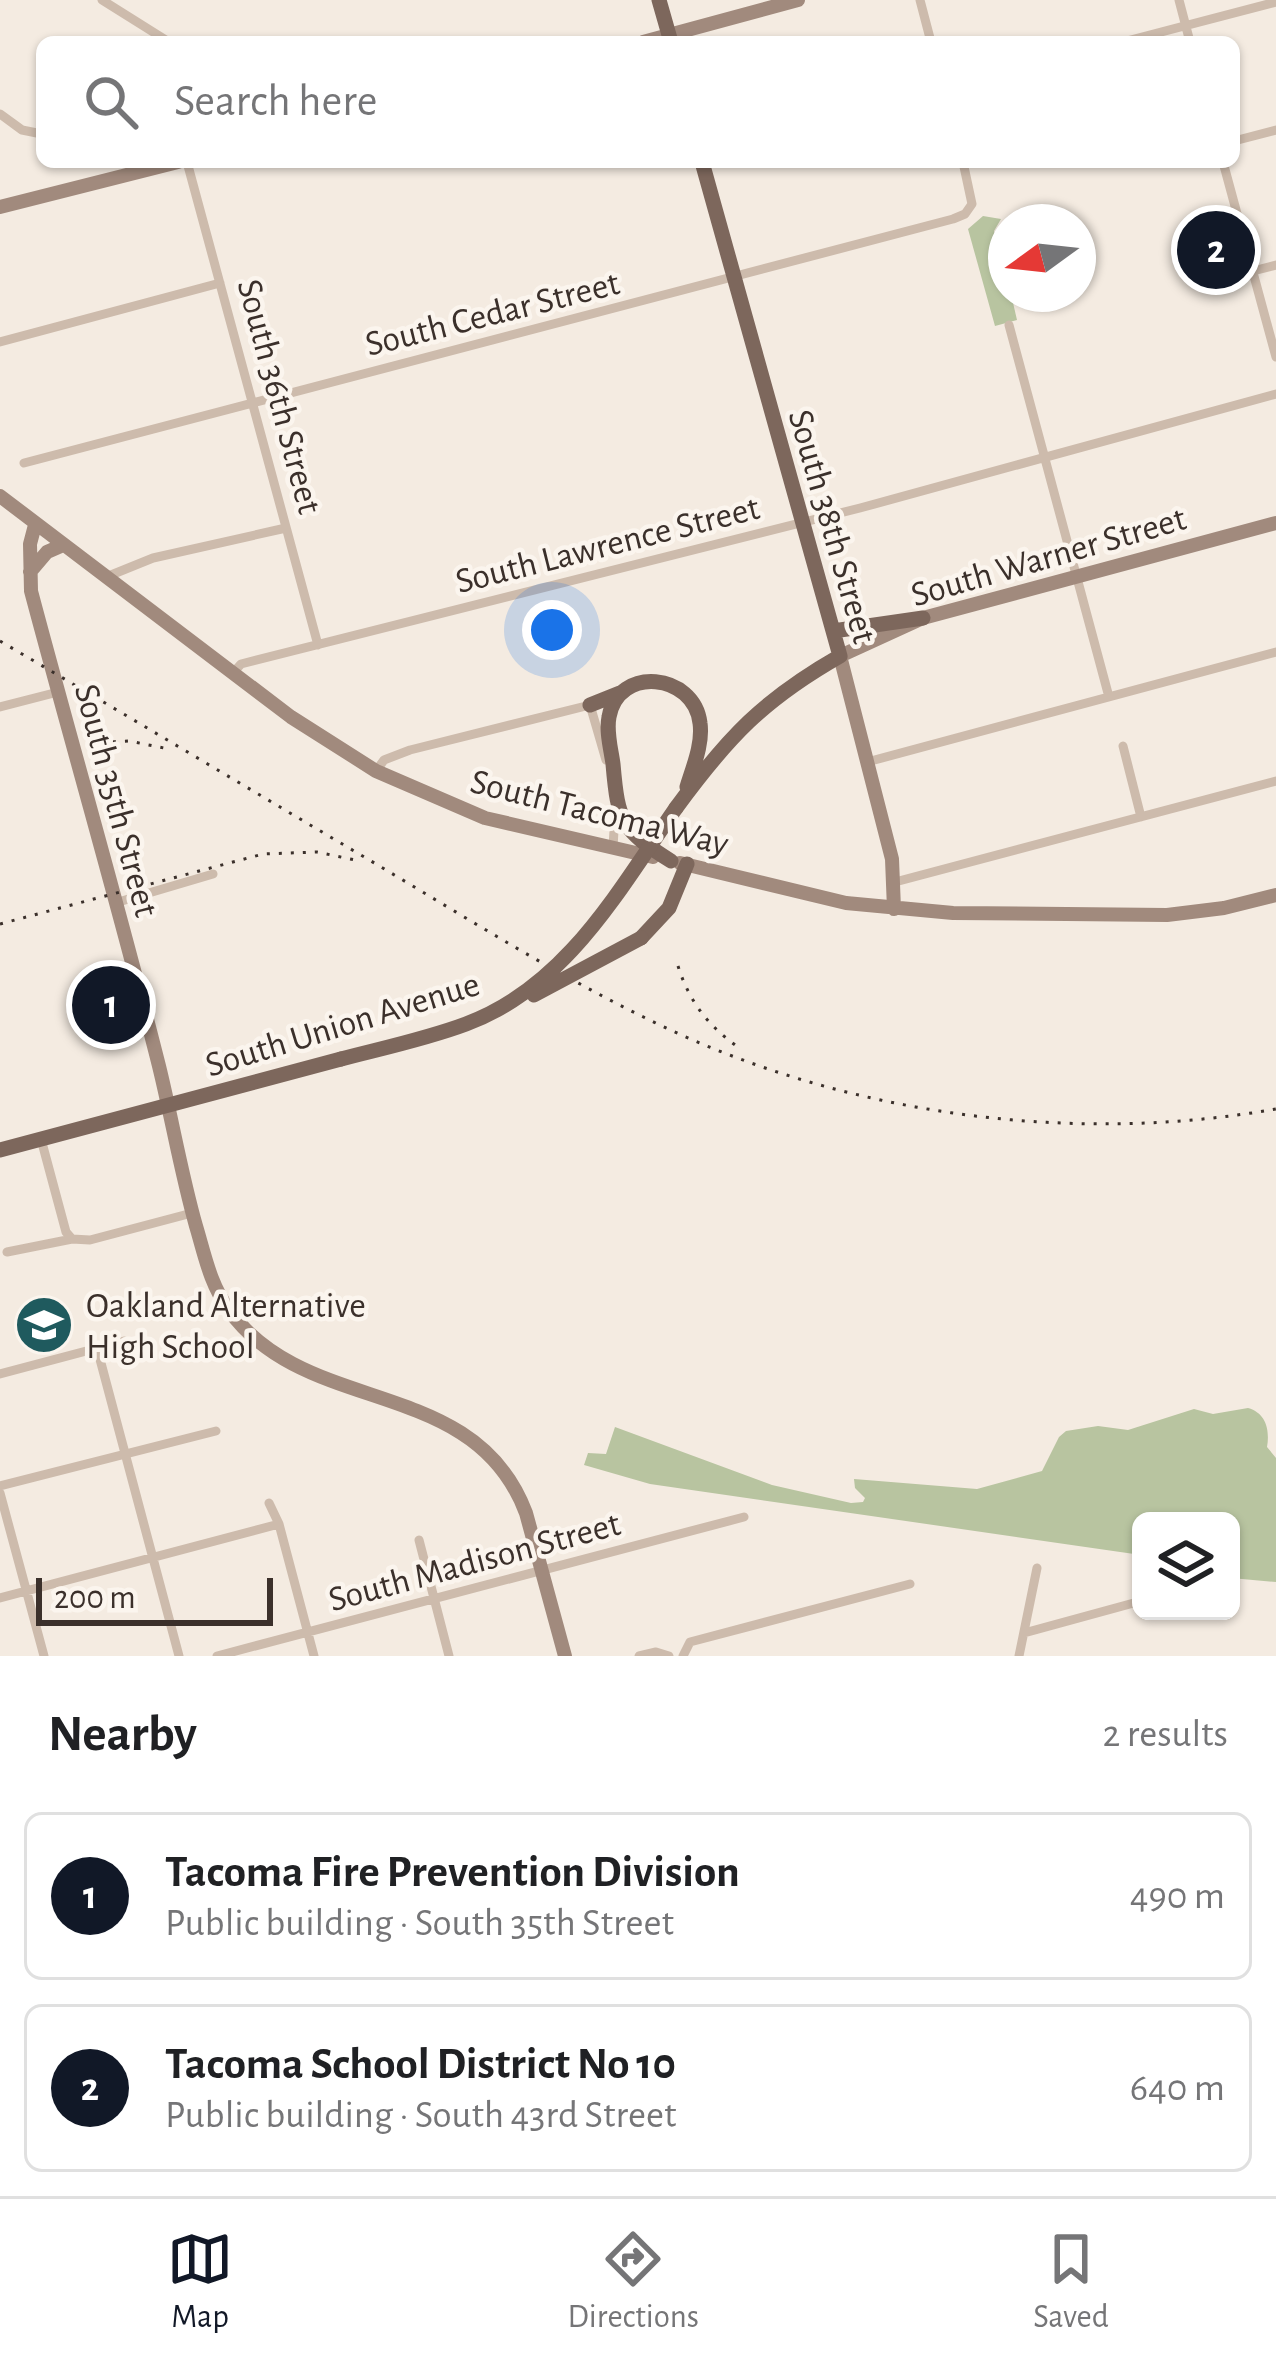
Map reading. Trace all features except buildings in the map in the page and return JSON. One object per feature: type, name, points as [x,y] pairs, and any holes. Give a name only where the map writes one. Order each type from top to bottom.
[{"type":"main road","points":[[659,0],[669,36]]},
{"type":"main road","name":"South 38th Street","points":[[704,168],[840,656]]},
{"type":"main road","points":[[833,631],[922,618]]},
{"type":"main road","name":"South Union Avenue","points":[[0,1150],[436,1034],[493,1012],[550,975],[574,950],[748,719],[794,682],[840,656]]},
{"type":"main road","points":[[590,705],[641,682],[664,681],[691,699],[700,731],[681,802]]},
{"type":"main road","points":[[493,1012],[567,980],[641,938],[669,908],[679,862],[633,837],[615,794],[609,718],[623,692]]},
{"type":"street","points":[[102,0],[159,36]]},
{"type":"street","points":[[676,36],[763,5],[799,0]]},
{"type":"street","points":[[920,0],[929,36]]},
{"type":"street","points":[[1179,0],[1188,36]]},
{"type":"street","points":[[1147,36],[1276,2]]},
{"type":"street","points":[[2,120],[36,133]]},
{"type":"street","points":[[1240,139],[1276,130]]},
{"type":"street","points":[[0,207],[154,168]]},
{"type":"street","name":"South 36th Street","points":[[189,168],[318,645]]},
{"type":"street","name":"South Cedar Street","points":[[24,463],[953,219],[970,208],[964,168]]},
{"type":"street","points":[[1224,168],[1276,357]]},
{"type":"street","points":[[1253,271],[1276,265]]},
{"type":"street","points":[[0,342],[220,283]]},
{"type":"street","points":[[1009,325],[1109,697]]},
{"type":"street","name":"South Lawrence Street","points":[[233,673],[241,664],[802,522],[1276,394]]},
{"type":"street","name":"South Tacoma Way","points":[[0,496],[306,728],[376,771],[485,818],[802,895],[894,909],[1137,916],[1197,913],[1275,896]]},
{"type":"street","name":"South Warner Street","points":[[840,656],[922,618],[1276,524]]},
{"type":"street","name":"South 35th Street","points":[[35,525],[30,544],[31,591],[192,1213],[220,1298],[269,1352],[298,1368],[433,1414],[475,1441],[518,1493],[543,1570]]},
{"type":"street","points":[[106,578],[154,558],[286,528]]},
{"type":"street","points":[[30,572],[46,552],[63,545]]},
{"type":"street","points":[[867,762],[1276,652]]},
{"type":"street","name":"South 38th Street","points":[[840,656],[895,882],[894,909]]},
{"type":"street","points":[[0,707],[58,692]]},
{"type":"street","points":[[376,771],[384,760],[410,750],[590,705],[615,794],[613,848]]},
{"type":"street","points":[[1123,746],[1141,817]]},
{"type":"street","points":[[895,882],[1276,781]]},
{"type":"street","points":[[115,903],[213,874]]},
{"type":"street","points":[[41,1139],[66,1232],[72,1239]]},
{"type":"street","points":[[7,1252],[90,1240],[192,1213]]},
{"type":"street","points":[[0,1374],[124,1341]]},
{"type":"street","points":[[97,1348],[179,1656]]},
{"type":"street","points":[[44,1656],[0,1490],[216,1431]]},
{"type":"street","points":[[269,1503],[279,1524],[314,1656]]},
{"type":"street","name":"South Madison Street","points":[[217,1656],[744,1517]]},
{"type":"street","points":[[0,1598],[279,1524]]},
{"type":"street","points":[[419,1540],[449,1656]]},
{"type":"street","points":[[1019,1656],[1036,1568]]},
{"type":"street","points":[[543,1570],[565,1656]]},
{"type":"street","points":[[683,1656],[690,1642],[910,1584]]},
{"type":"street","points":[[1024,1633],[1132,1603]]},
{"type":"street","points":[[639,1656],[656,1652],[669,1656]]},
{"type":"green space","points":[[988,217],[988,301],[968,229]]},
{"type":"green space","points":[[991,312],[1015,312],[1017,320],[995,326]]},
{"type":"green space","points":[[1248,1408],[1263,1418],[1267,1447],[1276,1458],[1276,1582],[1240,1579],[1240,1512],[1132,1512],[1132,1554],[650,1484],[584,1465],[588,1453],[606,1454],[615,1427],[772,1485],[851,1503],[865,1498],[855,1488],[854,1479],[977,1489],[1042,1471],[1066,1431],[1098,1426],[1128,1430],[1194,1409],[1213,1414]]},
{"type":"railway","points":[[0,641],[553,969],[662,1026],[734,1057],[885,1101],[1041,1122],[1120,1124],[1276,1109]]},
{"type":"railway","points":[[89,743],[129,741],[164,748]]},
{"type":"railway","points":[[0,924],[263,854],[317,852],[355,860]]},
{"type":"railway","points":[[678,966],[701,1012],[738,1047]]},
{"type":"place","name":"Tacoma School District No 10","points":[[1216,250]]},
{"type":"place","name":"Tacoma Fire Prevention Division","points":[[111,1005]]},
{"type":"place","name":"Oakland Alternative High School","points":[[44,1325]]}]
